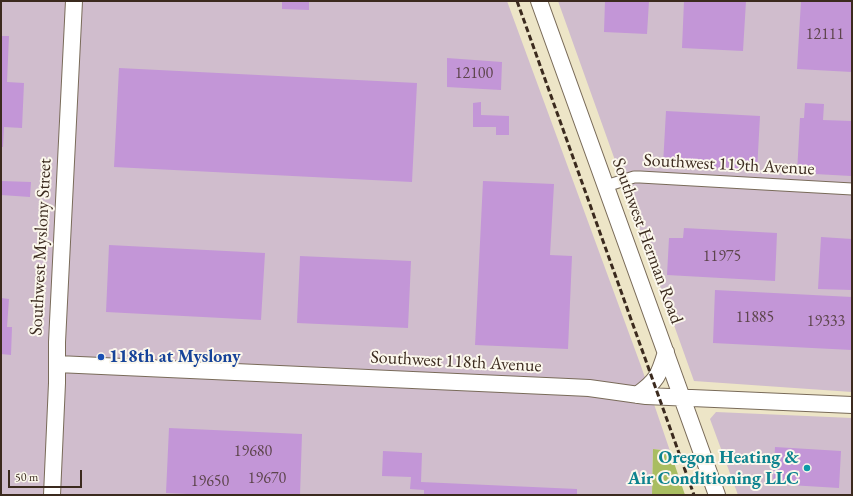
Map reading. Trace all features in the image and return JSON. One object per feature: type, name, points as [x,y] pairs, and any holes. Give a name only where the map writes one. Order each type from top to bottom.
[{"type":"street","name":"Southwest Myslony Street","points":[[52,495],[59,298],[74,1]]},
{"type":"street","name":"Southwest Herman Road","points":[[539,1],[717,495]]},
{"type":"street","name":"Southwest 119th Avenue","points":[[606,186],[640,177],[852,188]]},
{"type":"street","points":[[637,395],[654,382],[661,369],[666,352]]},
{"type":"street","name":"Southwest 118th Avenue","points":[[57,364],[589,388],[637,395],[852,405]]},
{"type":"shaded area","points":[[1,1],[507,1],[641,366],[670,451],[653,449],[652,495],[1,495]]},
{"type":"shaded area","points":[[558,1],[852,1],[852,392],[694,381]]},
{"type":"shaded area","points":[[716,412],[852,418],[851,495],[738,495],[710,419]]},
{"type":"green space","points":[[653,449],[670,451],[685,495],[652,495]]},
{"type":"building","points":[[282,1],[309,1],[309,10],[282,9]]},
{"type":"building","points":[[605,1],[649,1],[647,34],[604,32]]},
{"type":"building","points":[[684,1],[746,1],[743,51],[682,48]]},
{"type":"building","points":[[801,1],[852,1],[852,72],[797,69]]},
{"type":"building","points":[[1,36],[9,36],[7,82],[24,83],[22,128],[4,127],[3,147],[1,147]]},
{"type":"building","points":[[447,58],[502,62],[501,90],[447,87]]},
{"type":"building","points":[[119,68],[417,83],[412,182],[114,167]]},
{"type":"building","points":[[481,102],[481,115],[509,116],[509,135],[496,135],[496,127],[473,127],[473,103]]},
{"type":"building","points":[[805,103],[824,104],[823,120],[852,121],[851,176],[797,173],[800,118],[804,118]]},
{"type":"building","points":[[666,111],[760,116],[757,171],[663,165]]},
{"type":"building","points":[[1,181],[31,182],[30,197],[1,195]]},
{"type":"building","points":[[483,181],[554,184],[550,255],[572,256],[568,349],[475,345]]},
{"type":"building","points":[[684,228],[777,233],[775,281],[667,275],[669,238],[683,238]]},
{"type":"building","points":[[821,237],[852,239],[852,290],[818,289]]},
{"type":"building","points":[[109,245],[265,253],[261,320],[106,312]]},
{"type":"building","points":[[300,256],[411,261],[408,328],[297,323]]},
{"type":"building","points":[[715,290],[852,297],[852,350],[713,343]]},
{"type":"building","points":[[1,298],[9,299],[7,327],[12,327],[11,355],[1,354]]},
{"type":"building","points":[[169,428],[302,434],[300,495],[209,495],[166,493]]},
{"type":"building","name":"Oregon Heating & Air Conditioning LLC","points":[[775,447],[841,451],[839,488],[773,484]]},
{"type":"building","points":[[383,451],[422,453],[421,482],[577,489],[577,495],[424,495],[424,490],[410,489],[411,477],[382,476]]},
{"type":"railway","points":[[517,1],[694,495]]},
{"type":"place","name":"118th at Myslony","points":[[101,357]]},
{"type":"place","name":"Oregon Heating & Air Conditioning LLC","points":[[807,468]]}]
